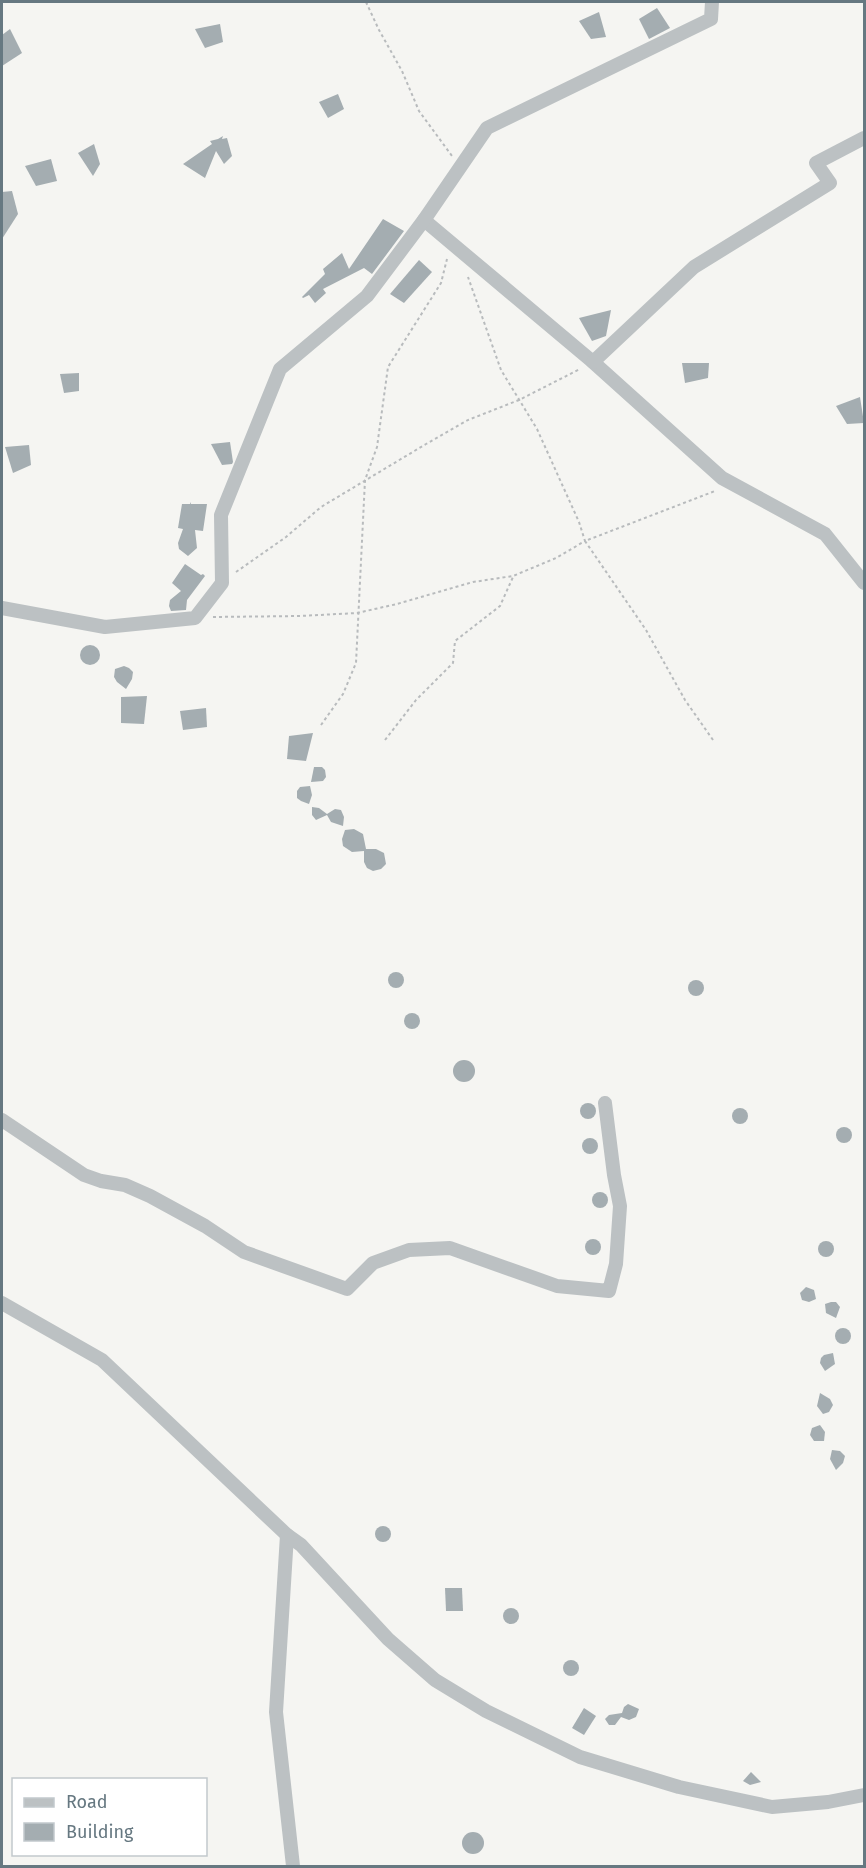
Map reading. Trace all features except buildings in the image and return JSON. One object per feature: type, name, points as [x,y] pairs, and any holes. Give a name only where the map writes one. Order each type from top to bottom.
[{"type":"street","points":[[2,608],[105,627],[195,618],[222,583],[221,515],[280,369],[367,296],[424,220],[487,128],[711,20],[712,2]]},
{"type":"street","points":[[593,362],[694,267],[830,183],[816,163],[864,138]]},
{"type":"street","points":[[424,220],[593,362],[722,478],[825,534],[864,583]]},
{"type":"street","points":[[2,1119],[84,1174],[101,1181],[125,1185],[150,1196],[205,1226],[244,1252],[347,1289],[373,1263],[409,1250],[450,1248],[557,1286],[609,1291],[616,1264],[620,1206],[605,1103]]},
{"type":"street","points":[[2,1303],[102,1360],[287,1535],[301,1545],[388,1638],[435,1680],[486,1712],[580,1756],[680,1787],[772,1807],[828,1802],[864,1795]]},
{"type":"street","points":[[287,1535],[276,1712],[293,1866]]},
{"type":"path","points":[[366,2],[402,71],[419,111],[450,154],[463,163]]},
{"type":"path","points":[[321,725],[343,694],[356,663],[365,480],[377,447],[388,367],[441,283],[451,243]]},
{"type":"path","points":[[463,253],[462,260],[501,370],[537,429],[579,522],[585,541],[646,630],[685,700],[713,740]]},
{"type":"path","points":[[222,583],[286,537],[321,507],[365,480],[468,420],[519,400],[593,362]]},
{"type":"path","points":[[195,618],[357,613],[473,582],[513,576],[556,558],[585,541],[734,484]]},
{"type":"path","points":[[385,740],[416,700],[453,663],[455,640],[500,606],[513,576]]}]
